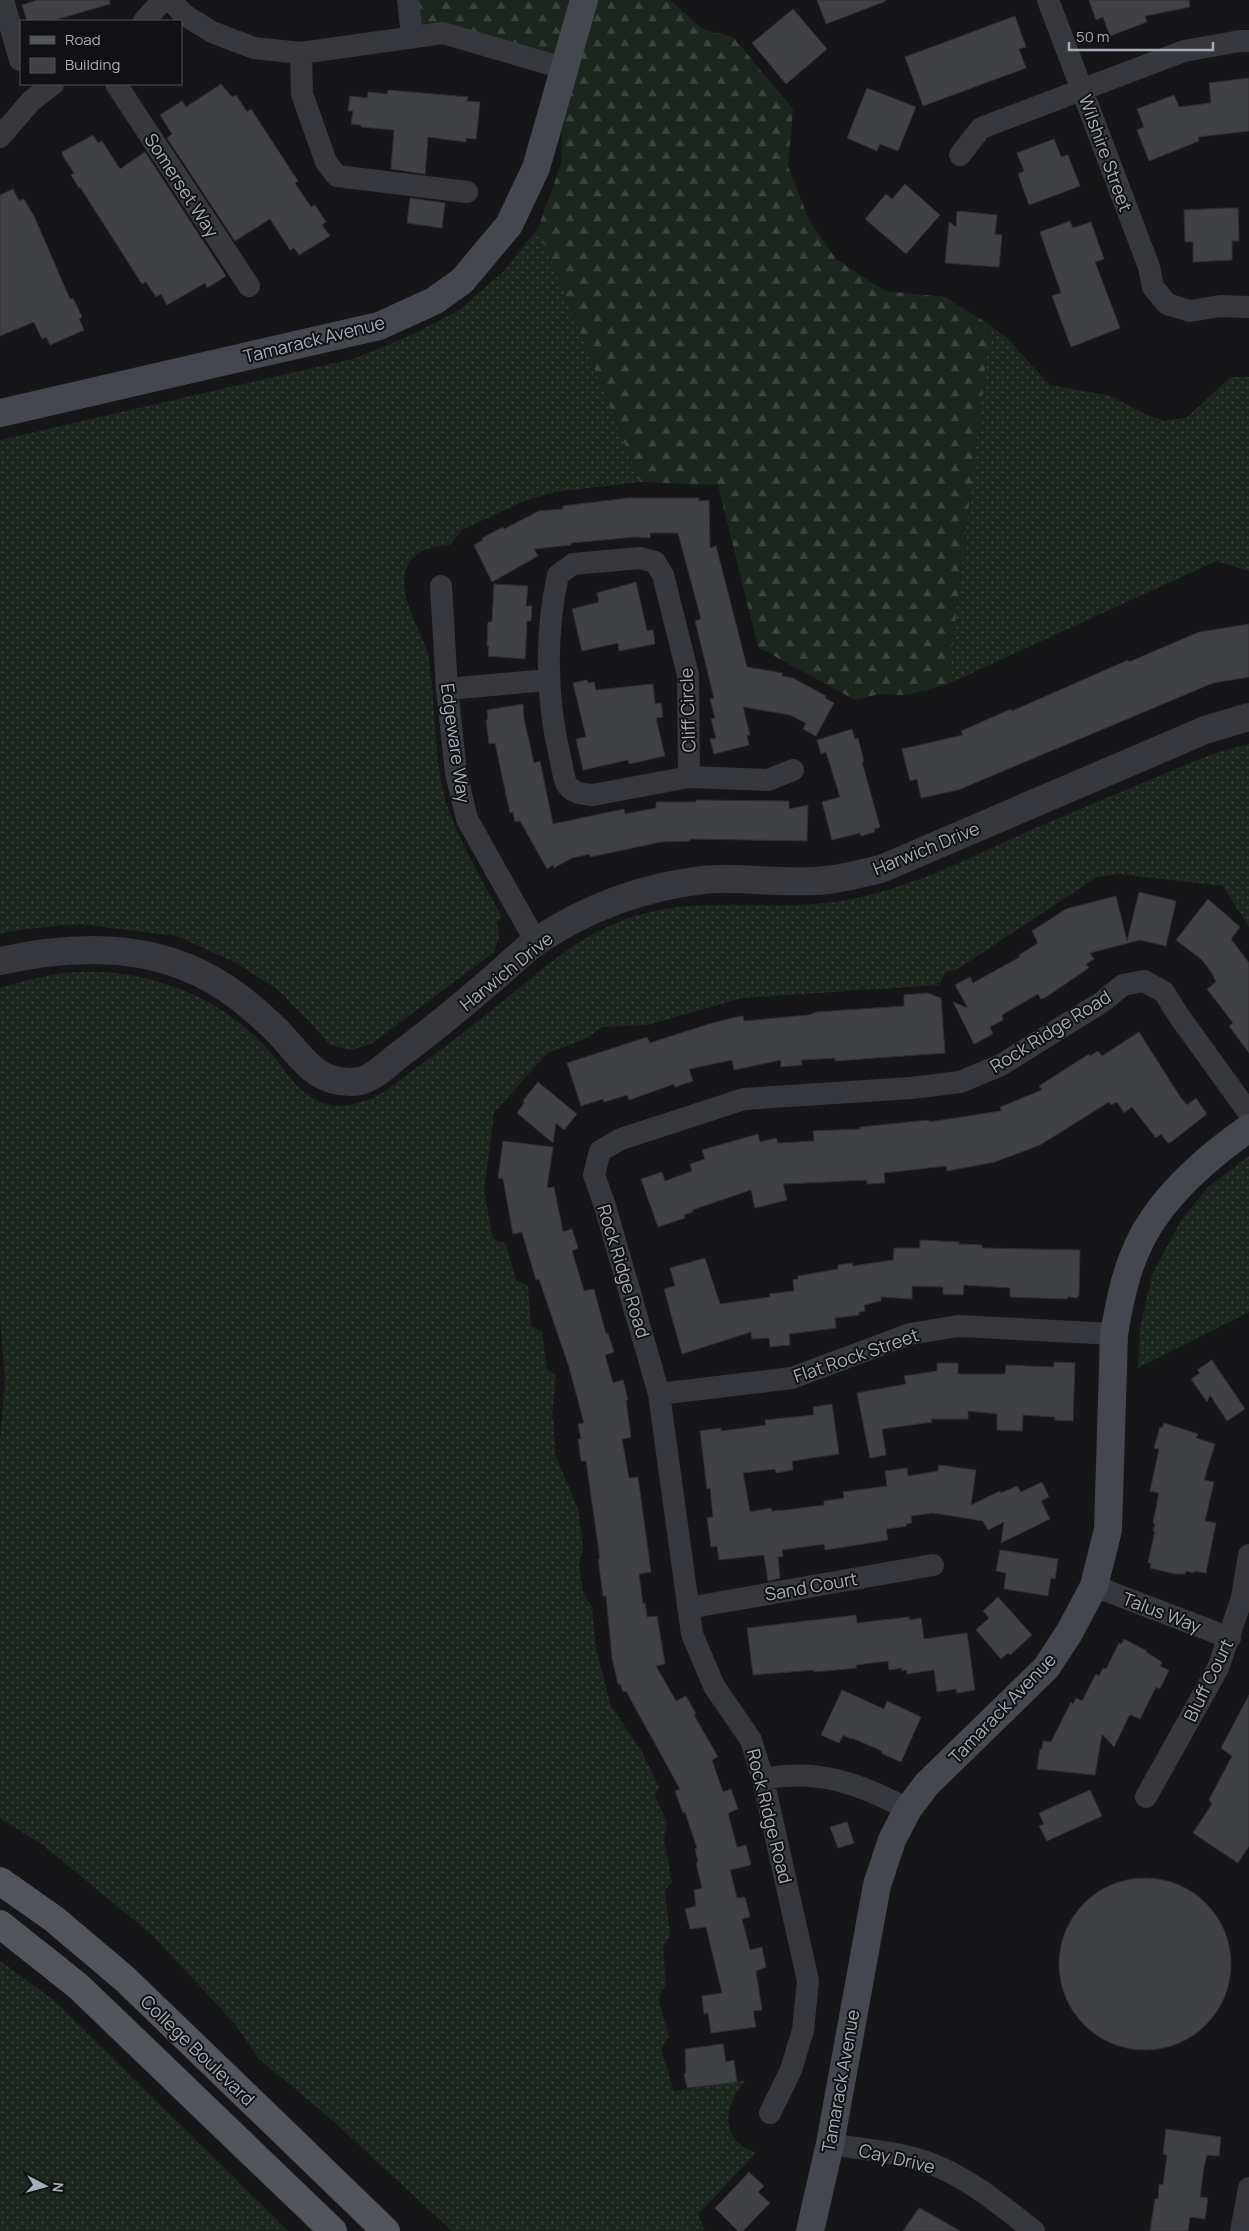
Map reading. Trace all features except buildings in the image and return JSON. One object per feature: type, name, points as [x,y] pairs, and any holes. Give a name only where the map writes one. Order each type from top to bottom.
[{"type":"main road","name":"Tamarack Avenue","points":[[0,413],[379,326],[434,301],[462,281],[509,225],[536,168],[563,68],[584,0]]},
{"type":"main road","name":"Tamarack Avenue","points":[[810,2231],[830,2144],[877,1885],[892,1840],[908,1809],[927,1784],[1046,1668],[1069,1633],[1094,1586],[1108,1530],[1114,1334],[1119,1303],[1135,1252],[1157,1212],[1215,1152],[1249,1128]]},
{"type":"main road","name":"College Boulevard","points":[[0,1881],[54,1919],[125,1979],[386,2231]]},
{"type":"main road","name":"College Boulevard","points":[[0,1924],[78,1986],[333,2231]]},
{"type":"street","points":[[3,0],[20,60]]},
{"type":"street","points":[[145,20],[163,0]]},
{"type":"street","points":[[171,0],[182,14],[212,32],[254,48],[302,53],[443,33],[563,68]]},
{"type":"street","points":[[408,0],[412,36]]},
{"type":"street","name":"Wilshire Street","points":[[1048,0],[1149,267],[1153,287],[1166,304],[1190,311],[1220,306],[1249,307]]},
{"type":"street","points":[[960,155],[981,128],[1184,51],[1249,41]]},
{"type":"street","points":[[302,53],[302,94],[326,162],[337,176],[467,192]]},
{"type":"street","points":[[0,137],[30,101],[52,85]]},
{"type":"street","name":"Somerset Way","points":[[117,85],[249,286]]},
{"type":"street","name":"Cliff Circle","points":[[640,558],[654,562],[663,574],[688,675],[688,777],[593,795],[578,793],[567,784],[552,726],[548,680],[554,592],[558,574],[572,564],[640,558]]},
{"type":"street","name":"Edgeware Way","points":[[441,586],[447,689],[456,773],[467,819],[536,942]]},
{"type":"street","points":[[447,689],[548,680]]},
{"type":"street","name":"Harwich Drive","points":[[0,961],[41,952],[85,949],[120,951],[162,958],[197,971],[240,998],[280,1033],[310,1069],[333,1081],[357,1082],[372,1076],[439,1026],[536,942],[610,901],[660,887],[706,880],[826,880],[881,869],[1205,730],[1249,718]]},
{"type":"street","points":[[688,777],[768,780],[793,770]]},
{"type":"street","name":"Rock Ridge Road","points":[[770,2113],[791,2070],[803,2030],[808,1981],[763,1779],[751,1740],[714,1686],[692,1634],[658,1394],[605,1206],[594,1175],[600,1151],[621,1139],[744,1099],[911,1088],[960,1082],[1000,1065],[1102,1002],[1123,985],[1144,981],[1164,992],[1179,1016],[1249,1113]]},
{"type":"street","name":"Flat Rock Street","points":[[658,1394],[792,1378],[910,1334],[958,1326],[1114,1334]]},
{"type":"street","name":"Bluff Court","points":[[1146,1797],[1218,1668],[1230,1638],[1242,1598],[1249,1555]]},
{"type":"street","name":"Sand Court","points":[[688,1608],[933,1565]]},
{"type":"street","name":"Talus Way","points":[[1094,1586],[1230,1638]]},
{"type":"street","points":[[763,1779],[785,1774],[839,1779],[879,1794],[908,1809]]},
{"type":"street","name":"Cay Drive","points":[[830,2144],[892,2154],[938,2166],[974,2186],[1026,2228]]},
{"type":"street","points":[[1241,2231],[1249,2188]]},
{"type":"green space","points":[[408,0],[670,0],[702,29],[733,37],[793,109],[788,166],[810,222],[836,259],[885,291],[945,297],[990,325],[948,684],[907,695],[879,694],[855,700],[758,647],[718,485],[640,482],[538,228],[561,164],[563,68],[412,36]]},
{"type":"green space","points":[[538,228],[640,482],[554,492],[526,500],[462,530],[450,545],[426,549],[416,555],[408,565],[404,587],[406,599],[429,658],[438,762],[443,792],[465,848],[502,917],[497,922],[499,937],[494,952],[371,1044],[351,1050],[330,1045],[277,989],[236,963],[177,936],[79,924],[0,933],[0,440],[356,358],[407,337],[458,311],[505,270]]},
{"type":"green space","points":[[990,325],[1006,337],[1050,385],[1111,396],[1143,413],[1164,421],[1186,418],[1231,377],[1249,377],[1249,571],[1216,561],[948,684]]},
{"type":"green space","points":[[1249,744],[1249,927],[1223,886],[1119,874],[1097,877],[956,970],[946,972],[939,985],[742,998],[647,1025],[603,1027],[583,1040],[547,1053],[494,1113],[484,1191],[493,1239],[506,1244],[516,1280],[528,1286],[531,1326],[542,1332],[547,1370],[556,1375],[552,1416],[555,1454],[578,1509],[583,1549],[579,1564],[583,1592],[592,1607],[596,1649],[611,1706],[642,1752],[659,1787],[655,1795],[667,1823],[664,1839],[672,1882],[665,1891],[670,1936],[663,1947],[666,1984],[658,1998],[669,2036],[661,2049],[674,2091],[745,2080],[733,2101],[728,2121],[730,2131],[735,2139],[744,2147],[756,2153],[698,2214],[705,2231],[452,2231],[324,2113],[259,2059],[235,2024],[151,1934],[44,1846],[0,1818],[0,1439],[5,1379],[0,1318],[0,987],[46,976],[75,972],[105,972],[163,983],[191,993],[217,1007],[241,1024],[272,1054],[295,1084],[314,1099],[326,1104],[349,1105],[373,1097],[393,1086],[579,942],[632,917],[692,906],[815,904],[871,895],[941,871],[1054,820],[1212,754]]},
{"type":"green space","points":[[1249,1156],[1249,1312],[1138,1368],[1140,1328],[1152,1275],[1180,1222],[1208,1187]]},
{"type":"green space","points":[[0,1961],[55,2001],[288,2231],[0,2231]]}]
